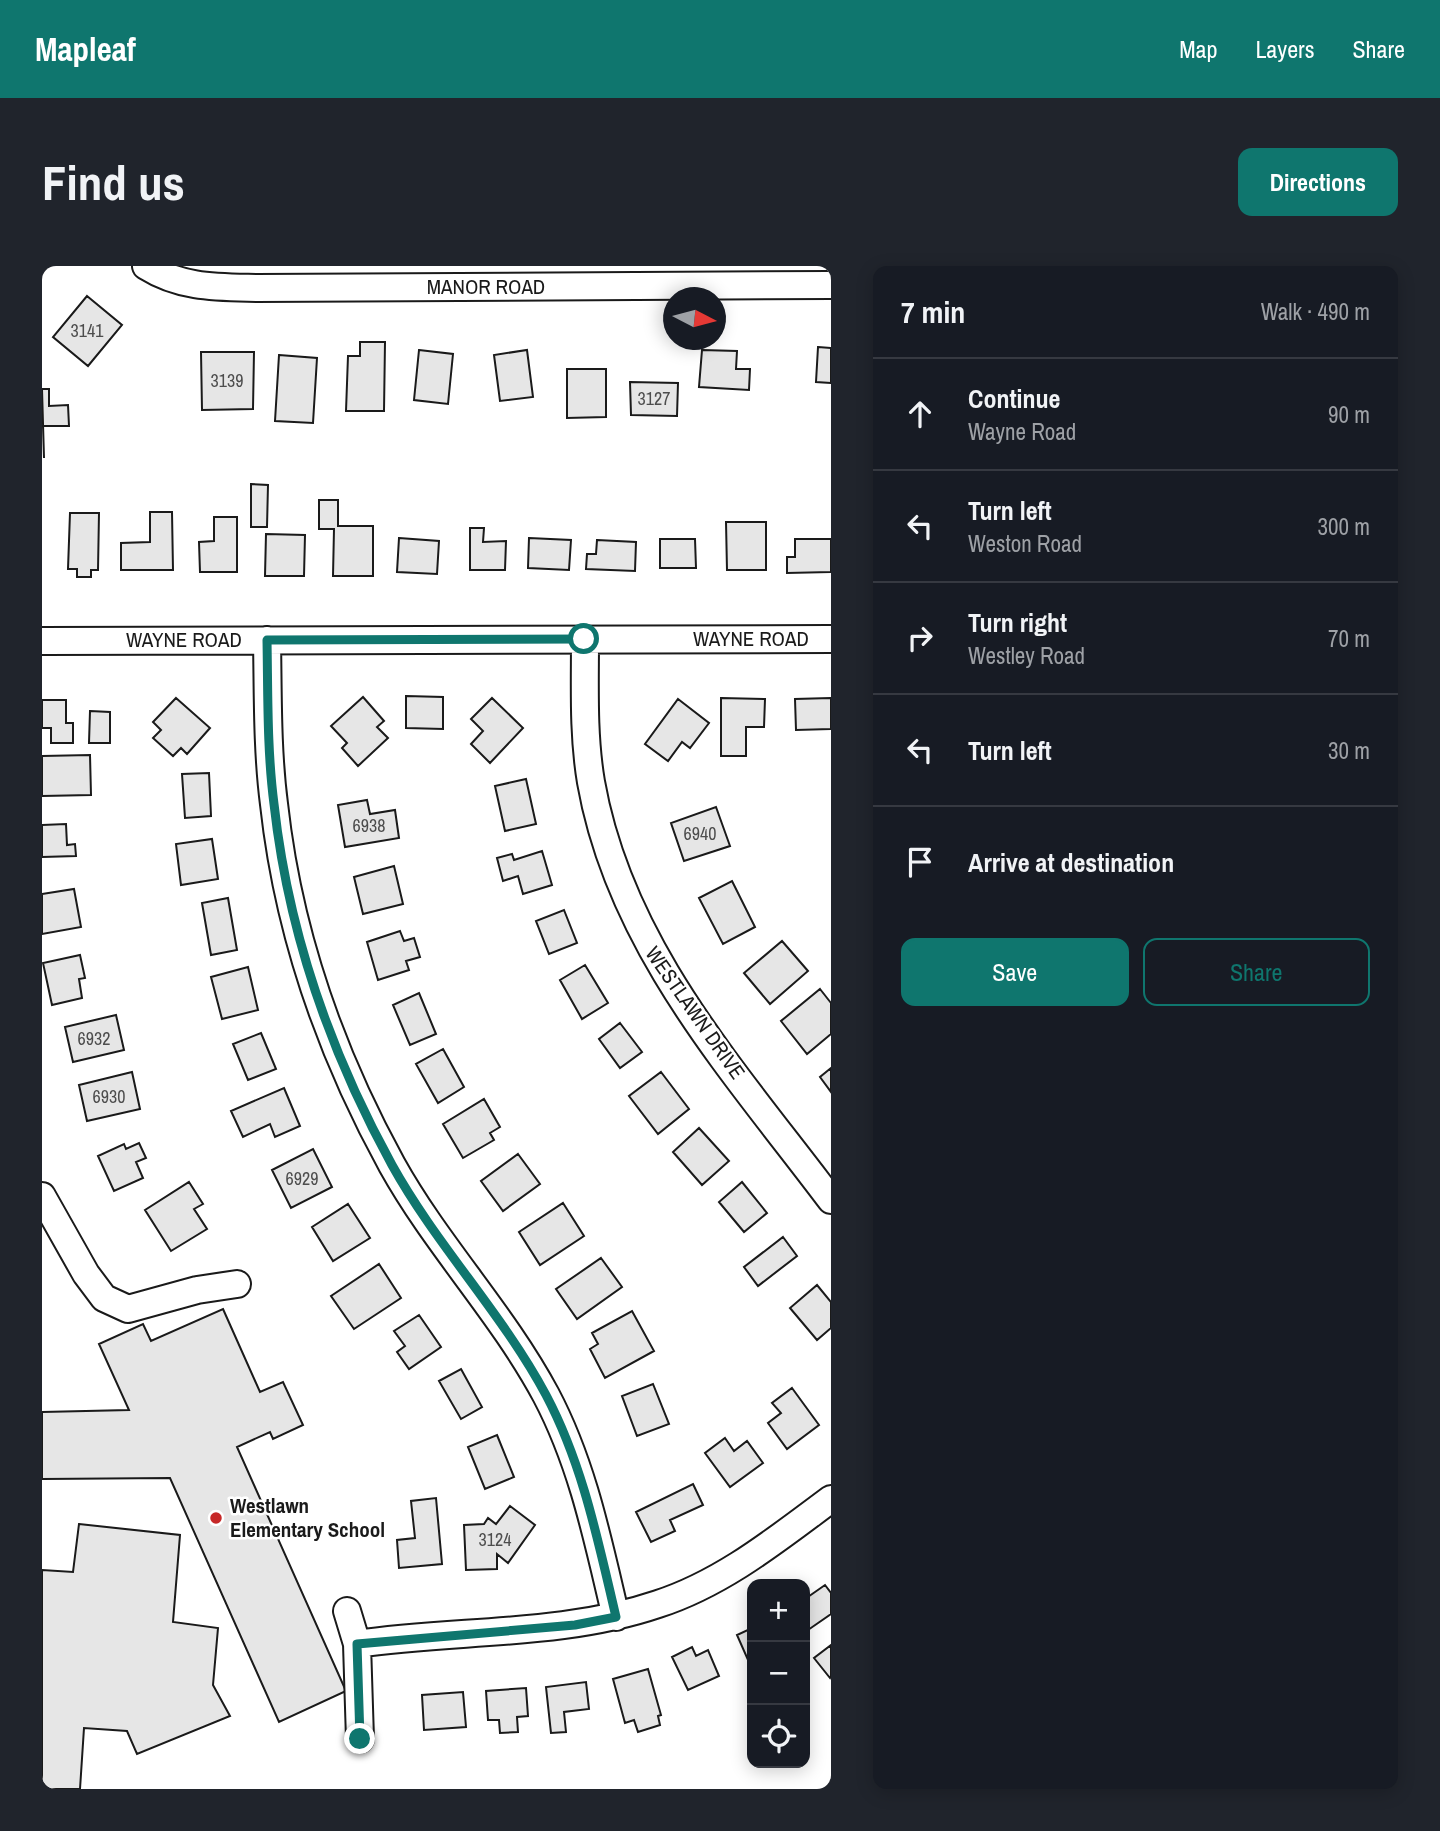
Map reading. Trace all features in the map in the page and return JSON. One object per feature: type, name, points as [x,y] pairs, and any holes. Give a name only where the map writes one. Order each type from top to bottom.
[{"type":"street","name":"MANOR ROAD","points":[[146,266],[173,281],[198,287],[831,285]]},
{"type":"street","name":"WESTLAWN DRIVE","points":[[584,639],[585,735],[591,782],[602,832],[620,885],[644,938],[672,987],[831,1200]]},
{"type":"street","name":"WAYNE ROAD","points":[[42,641],[831,639]]},
{"type":"street","points":[[267,640],[274,804],[287,887],[316,995],[353,1086],[392,1165],[436,1238],[507,1333],[545,1395],[570,1447],[590,1504],[616,1617]]},
{"type":"street","points":[[42,1196],[86,1274],[104,1298],[128,1309],[197,1290],[237,1284]]},
{"type":"street","points":[[357,1644],[575,1625],[661,1604],[709,1583],[753,1557],[831,1499]]},
{"type":"street","points":[[347,1611],[357,1644],[360,1739]]},
{"type":"building","points":[[87,296],[122,325],[88,366],[53,337]]},
{"type":"building","points":[[360,342],[385,342],[384,411],[346,411],[348,356],[360,356]]},
{"type":"building","points":[[818,347],[831,348],[831,383],[816,382]]},
{"type":"building","points":[[419,350],[453,354],[448,404],[414,400]]},
{"type":"building","points":[[527,350],[533,397],[500,401],[494,355]]},
{"type":"building","points":[[702,350],[737,351],[736,369],[750,369],[749,390],[699,387]]},
{"type":"building","points":[[201,352],[254,352],[253,409],[202,410]]},
{"type":"building","points":[[279,355],[317,358],[313,423],[275,421]]},
{"type":"building","points":[[567,369],[606,369],[606,417],[567,418]]},
{"type":"building","points":[[630,382],[678,383],[677,416],[631,415]]},
{"type":"building","points":[[42,389],[49,389],[49,406],[68,405],[69,426],[43,426]]},
{"type":"building","points":[[251,484],[268,485],[267,527],[251,527]]},
{"type":"building","points":[[319,500],[338,500],[338,526],[373,526],[373,576],[333,576],[334,529],[319,529]]},
{"type":"building","points":[[150,512],[172,512],[173,570],[121,570],[121,543],[150,542]]},
{"type":"building","points":[[70,513],[99,513],[98,570],[91,570],[91,577],[77,577],[77,569],[68,569]]},
{"type":"building","points":[[214,517],[237,517],[237,572],[200,572],[199,542],[214,541]]},
{"type":"building","points":[[726,522],[766,522],[766,570],[727,570]]},
{"type":"building","points":[[470,528],[484,528],[483,542],[506,541],[505,570],[470,570]]},
{"type":"building","points":[[266,534],[305,535],[304,576],[265,576]]},
{"type":"building","points":[[399,538],[439,541],[437,574],[397,572]]},
{"type":"building","points":[[529,538],[571,540],[569,570],[528,568]]},
{"type":"building","points":[[660,539],[695,539],[696,568],[660,568]]},
{"type":"building","points":[[795,539],[831,539],[831,572],[787,573],[787,557],[795,557]]},
{"type":"building","points":[[597,540],[636,542],[635,571],[586,569],[587,554],[596,554]]},
{"type":"building","points":[[406,696],[443,697],[443,729],[406,728]]},
{"type":"building","points":[[363,697],[384,721],[377,727],[388,738],[358,766],[342,748],[347,743],[331,726]]},
{"type":"building","points":[[176,698],[210,728],[187,754],[181,748],[173,756],[153,738],[161,730],[153,722]]},
{"type":"building","points":[[492,698],[523,728],[490,763],[471,744],[483,731],[471,719]]},
{"type":"building","points":[[721,698],[765,699],[764,727],[746,727],[746,756],[721,756]]},
{"type":"building","points":[[831,698],[831,729],[796,730],[795,699]]},
{"type":"building","points":[[678,699],[709,723],[690,748],[682,742],[668,761],[645,744]]},
{"type":"building","points":[[42,700],[66,700],[66,723],[73,723],[73,743],[51,743],[51,728],[42,728]]},
{"type":"building","points":[[90,711],[110,712],[110,743],[89,743]]},
{"type":"building","points":[[90,755],[91,795],[42,796],[42,756]]},
{"type":"building","points":[[209,773],[211,816],[185,818],[182,774]]},
{"type":"building","points":[[526,779],[536,824],[505,831],[495,786]]},
{"type":"building","points":[[367,800],[370,814],[395,810],[399,838],[345,847],[338,805]]},
{"type":"building","points":[[716,807],[730,846],[684,861],[671,823]]},
{"type":"building","points":[[66,824],[67,845],[75,844],[76,856],[42,857],[42,825]]},
{"type":"building","points":[[212,839],[218,879],[181,885],[176,844]]},
{"type":"building","points":[[542,851],[552,885],[523,894],[518,876],[503,881],[497,858],[512,854],[514,860]]},
{"type":"building","points":[[394,866],[403,904],[363,914],[354,877]]},
{"type":"building","points":[[732,881],[755,927],[723,944],[699,898]]},
{"type":"building","points":[[74,889],[81,927],[42,934],[42,894]]},
{"type":"building","points":[[228,898],[237,950],[211,955],[202,903]]},
{"type":"building","points":[[564,910],[577,943],[549,954],[536,921]]},
{"type":"building","points":[[400,931],[404,941],[414,938],[420,957],[406,961],[409,970],[378,980],[367,942]]},
{"type":"building","points":[[782,941],[808,971],[770,1004],[744,973]]},
{"type":"building","points":[[80,955],[85,978],[79,979],[82,998],[52,1005],[43,963]]},
{"type":"building","points":[[585,965],[608,1003],[582,1019],[560,980]]},
{"type":"building","points":[[248,967],[258,1010],[222,1019],[211,977]]},
{"type":"building","points":[[820,989],[831,1003],[831,1034],[807,1054],[781,1021]]},
{"type":"building","points":[[419,993],[436,1034],[410,1045],[393,1005]]},
{"type":"building","points":[[116,1015],[124,1050],[73,1062],[65,1027]]},
{"type":"building","points":[[620,1023],[642,1052],[620,1068],[599,1039]]},
{"type":"building","points":[[261,1033],[276,1069],[248,1080],[233,1044]]},
{"type":"building","points":[[443,1049],[464,1087],[438,1103],[416,1064]]},
{"type":"building","points":[[831,1068],[831,1092],[820,1077]]},
{"type":"building","points":[[132,1072],[140,1109],[87,1121],[79,1085]]},
{"type":"building","points":[[661,1072],[689,1109],[658,1134],[629,1096]]},
{"type":"building","points":[[284,1088],[300,1126],[275,1137],[270,1124],[243,1137],[231,1111]]},
{"type":"building","points":[[484,1099],[500,1127],[490,1133],[494,1140],[463,1158],[443,1124]]},
{"type":"building","points":[[699,1128],[729,1161],[702,1185],[673,1152]]},
{"type":"building","points":[[139,1143],[146,1158],[136,1162],[143,1178],[114,1191],[98,1156],[124,1144],[126,1149]]},
{"type":"building","points":[[313,1149],[332,1187],[291,1208],[272,1170]]},
{"type":"building","points":[[518,1154],[540,1184],[503,1211],[481,1181]]},
{"type":"building","points":[[189,1182],[203,1204],[194,1209],[207,1229],[171,1251],[145,1210]]},
{"type":"building","points":[[742,1182],[767,1213],[744,1232],[719,1202]]},
{"type":"building","points":[[563,1203],[584,1236],[540,1265],[519,1232]]},
{"type":"building","points":[[348,1204],[370,1238],[333,1261],[312,1227]]},
{"type":"building","points":[[783,1237],[797,1256],[758,1286],[744,1267]]},
{"type":"building","points":[[601,1258],[622,1287],[577,1319],[556,1289]]},
{"type":"building","points":[[379,1264],[401,1298],[354,1329],[331,1296]]},
{"type":"building","points":[[817,1285],[831,1302],[831,1328],[817,1340],[790,1308]]},
{"type":"building","points":[[223,1309],[260,1392],[283,1382],[303,1425],[273,1439],[270,1432],[237,1447],[346,1691],[279,1722],[170,1478],[42,1479],[42,1412],[129,1410],[99,1344],[143,1324],[151,1341]]},
{"type":"building","points":[[632,1311],[654,1351],[605,1378],[590,1349],[598,1344],[592,1333]]},
{"type":"building","points":[[419,1315],[441,1347],[409,1369],[397,1352],[405,1346],[394,1331]]},
{"type":"building","points":[[461,1369],[482,1407],[461,1419],[439,1381]]},
{"type":"building","points":[[653,1384],[669,1424],[637,1436],[622,1396]]},
{"type":"building","points":[[792,1388],[819,1425],[787,1449],[768,1423],[781,1413],[772,1403]]},
{"type":"building","points":[[497,1435],[514,1477],[485,1489],[468,1447]]},
{"type":"building","points":[[725,1438],[734,1451],[747,1441],[763,1463],[730,1487],[705,1453]]},
{"type":"building","points":[[693,1484],[703,1505],[670,1520],[675,1531],[651,1542],[636,1512]]},
{"type":"building","points":[[436,1498],[442,1564],[399,1568],[397,1540],[415,1538],[411,1501]]},
{"type":"building","points":[[510,1506],[535,1525],[508,1563],[497,1554],[497,1569],[466,1570],[464,1525],[484,1524],[488,1518],[496,1524]]},
{"type":"building","points":[[79,1524],[180,1535],[173,1622],[218,1628],[213,1685],[230,1716],[137,1754],[127,1731],[84,1728],[80,1789],[42,1789],[42,1570],[73,1572]]},
{"type":"building","points":[[825,1585],[831,1593],[831,1614],[810,1629],[810,1596]]},
{"type":"building","points":[[747,1630],[747,1658],[737,1635]]},
{"type":"building","points":[[831,1645],[831,1676],[830,1678],[814,1658]]},
{"type":"building","points":[[692,1647],[696,1656],[708,1650],[719,1676],[688,1690],[672,1657]]},
{"type":"building","points":[[648,1669],[661,1715],[658,1716],[660,1725],[638,1732],[634,1720],[625,1723],[613,1679]]},
{"type":"building","points":[[586,1682],[589,1709],[564,1712],[566,1732],[551,1733],[546,1687]]},
{"type":"building","points":[[526,1688],[528,1716],[517,1717],[518,1732],[500,1733],[499,1720],[488,1720],[486,1691]]},
{"type":"building","points":[[463,1692],[466,1727],[424,1730],[422,1695]]},
{"type":"place","name":"Westlawn Elementary School","points":[[216,1518]]},
{"type":"route","points":[[360,1739],[357,1644],[575,1625],[616,1617],[590,1504],[570,1447],[545,1395],[515,1344],[436,1238],[392,1165],[353,1086],[316,995],[304,959],[287,887],[274,804],[268,724],[267,640],[584,639]]}]
